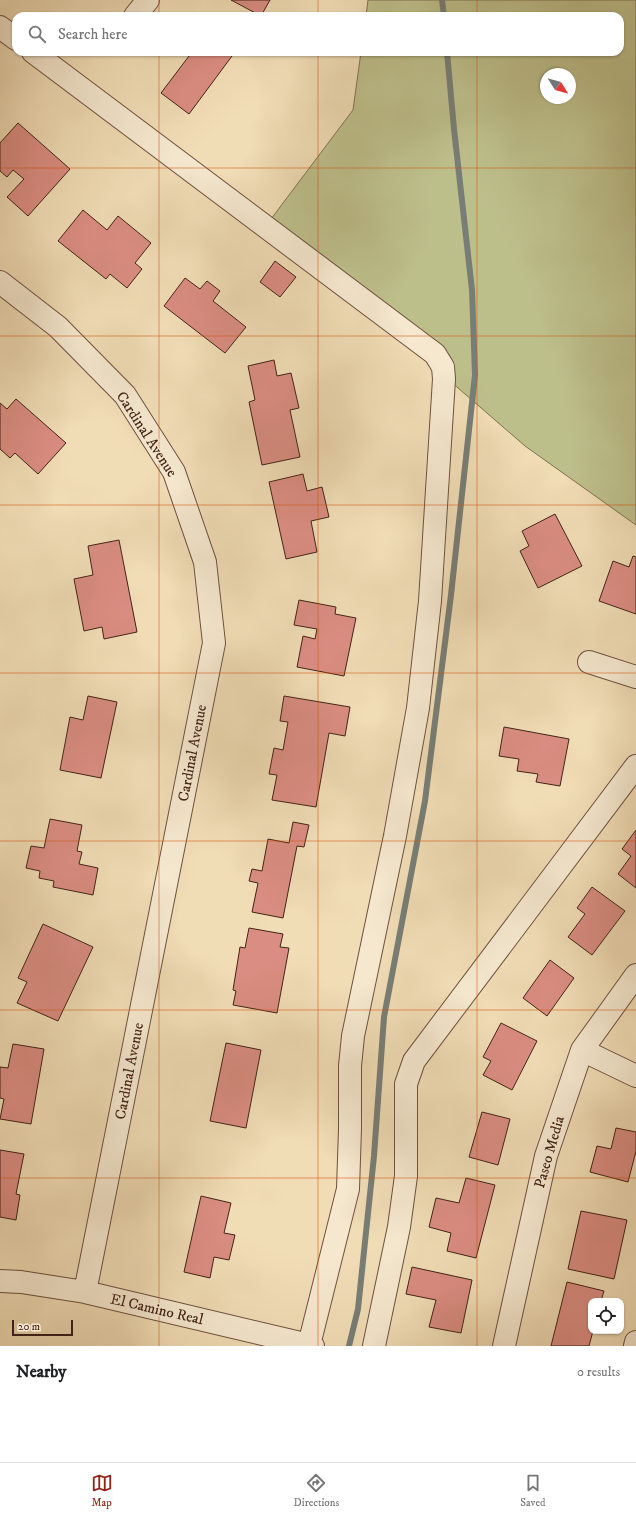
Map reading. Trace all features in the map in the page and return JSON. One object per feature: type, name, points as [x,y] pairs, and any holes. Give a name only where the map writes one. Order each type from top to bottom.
[{"type":"street","points":[[138,12],[148,0]]},
{"type":"street","points":[[0,27],[12,36]]},
{"type":"street","points":[[38,56],[435,354],[443,367],[444,379],[430,601],[418,708],[395,836],[353,1036],[350,1066],[348,1189],[311,1346]]},
{"type":"street","name":"Cardinal Avenue","points":[[0,282],[58,327],[125,395],[174,472],[205,562],[214,643],[86,1292]]},
{"type":"street","points":[[589,662],[636,677]]},
{"type":"street","points":[[374,1346],[399,1227],[406,1176],[406,1084],[414,1061],[636,766]]},
{"type":"street","name":"Paseo Media","points":[[504,1346],[546,1156],[582,1050],[636,975]]},
{"type":"street","points":[[582,1050],[636,1076]]},
{"type":"street","name":"El Camino Real","points":[[0,1281],[21,1282],[86,1292],[311,1346]]},
{"type":"street","points":[[635,1346],[636,1342]]},
{"type":"green space","points":[[368,0],[636,0],[636,525],[525,446],[435,368],[271,219],[353,110],[360,56],[624,56],[624,12],[366,12]]},
{"type":"building","points":[[231,0],[270,0],[263,12],[254,12]]},
{"type":"building","points":[[189,56],[232,56],[189,114],[161,93]]},
{"type":"building","points":[[18,123],[70,169],[28,216],[7,197],[24,179],[13,170],[7,177],[0,171],[0,143]]},
{"type":"building","points":[[83,210],[107,230],[118,216],[151,243],[135,263],[142,269],[127,288],[110,274],[106,279],[58,241]]},
{"type":"building","points":[[275,261],[296,277],[280,297],[260,282]]},
{"type":"building","points":[[185,278],[200,289],[207,281],[220,291],[213,301],[246,327],[225,353],[164,306]]},
{"type":"building","points":[[274,360],[277,376],[291,373],[299,408],[290,410],[300,457],[262,465],[249,402],[255,400],[248,366]]},
{"type":"building","points":[[16,399],[66,443],[38,474],[15,453],[10,458],[0,449],[0,403],[7,409]]},
{"type":"building","points":[[303,474],[307,491],[322,487],[329,517],[311,521],[317,552],[286,559],[269,482]]},
{"type":"building","points":[[555,514],[582,566],[538,588],[520,551],[529,546],[522,531]]},
{"type":"building","points":[[119,540],[137,632],[104,639],[102,627],[84,631],[74,579],[93,575],[88,546]]},
{"type":"building","points":[[633,556],[636,557],[636,614],[599,601],[613,561],[629,567]]},
{"type":"building","points":[[299,600],[336,607],[335,614],[356,618],[344,676],[297,667],[303,636],[315,639],[317,629],[294,625]]},
{"type":"building","points":[[88,696],[117,702],[101,778],[60,770],[70,717],[83,720]]},
{"type":"building","points":[[284,696],[350,707],[345,736],[329,733],[316,807],[272,800],[277,775],[269,774],[274,748],[283,750],[288,722],[280,721]]},
{"type":"building","points":[[504,727],[569,739],[560,786],[536,782],[538,774],[517,771],[519,759],[499,756]]},
{"type":"building","points":[[50,819],[82,825],[77,851],[82,852],[79,864],[98,868],[93,895],[53,887],[54,881],[39,878],[40,871],[26,868],[31,846],[44,848]]},
{"type":"building","points":[[293,822],[309,825],[304,847],[297,846],[283,918],[252,912],[258,883],[249,881],[252,869],[262,871],[268,839],[289,843]]},
{"type":"building","points":[[636,830],[636,888],[618,874],[631,856],[622,849]]},
{"type":"building","points":[[592,887],[625,911],[592,955],[568,937],[585,914],[577,908]]},
{"type":"building","points":[[43,924],[93,947],[58,1021],[17,1003],[27,982],[18,978]]},
{"type":"building","points":[[249,928],[283,934],[280,947],[289,948],[277,1013],[233,1005],[236,991],[233,990],[240,947],[245,948]]},
{"type":"building","points":[[550,960],[574,978],[547,1016],[523,998]]},
{"type":"building","points":[[501,1023],[537,1041],[512,1090],[483,1075],[491,1061],[483,1057]]},
{"type":"building","points":[[226,1043],[261,1050],[246,1128],[210,1121]]},
{"type":"building","points":[[13,1044],[44,1049],[31,1124],[0,1119],[4,1099],[0,1098],[0,1067],[8,1068]]},
{"type":"building","points":[[482,1112],[510,1119],[498,1165],[469,1157]]},
{"type":"building","points":[[616,1128],[636,1132],[636,1151],[628,1182],[590,1172],[597,1146],[611,1149]]},
{"type":"building","points":[[0,1150],[24,1154],[16,1194],[20,1195],[16,1220],[0,1217]]},
{"type":"building","points":[[466,1178],[495,1185],[476,1258],[447,1251],[451,1233],[429,1227],[436,1198],[459,1203]]},
{"type":"building","points":[[201,1196],[231,1203],[224,1233],[235,1235],[229,1260],[214,1257],[210,1278],[184,1272]]},
{"type":"building","points":[[581,1211],[627,1220],[614,1279],[568,1269]]},
{"type":"building","points":[[412,1267],[472,1280],[461,1333],[429,1327],[436,1300],[406,1294]]},
{"type":"building","points":[[567,1282],[604,1291],[602,1298],[588,1298],[588,1334],[592,1334],[589,1346],[551,1346]]},
{"type":"waterway","points":[[442,0],[444,12]]},
{"type":"waterway","points":[[349,1346],[358,1309],[374,1156],[384,1017],[425,801],[451,595],[475,375],[472,290],[447,56]]}]
